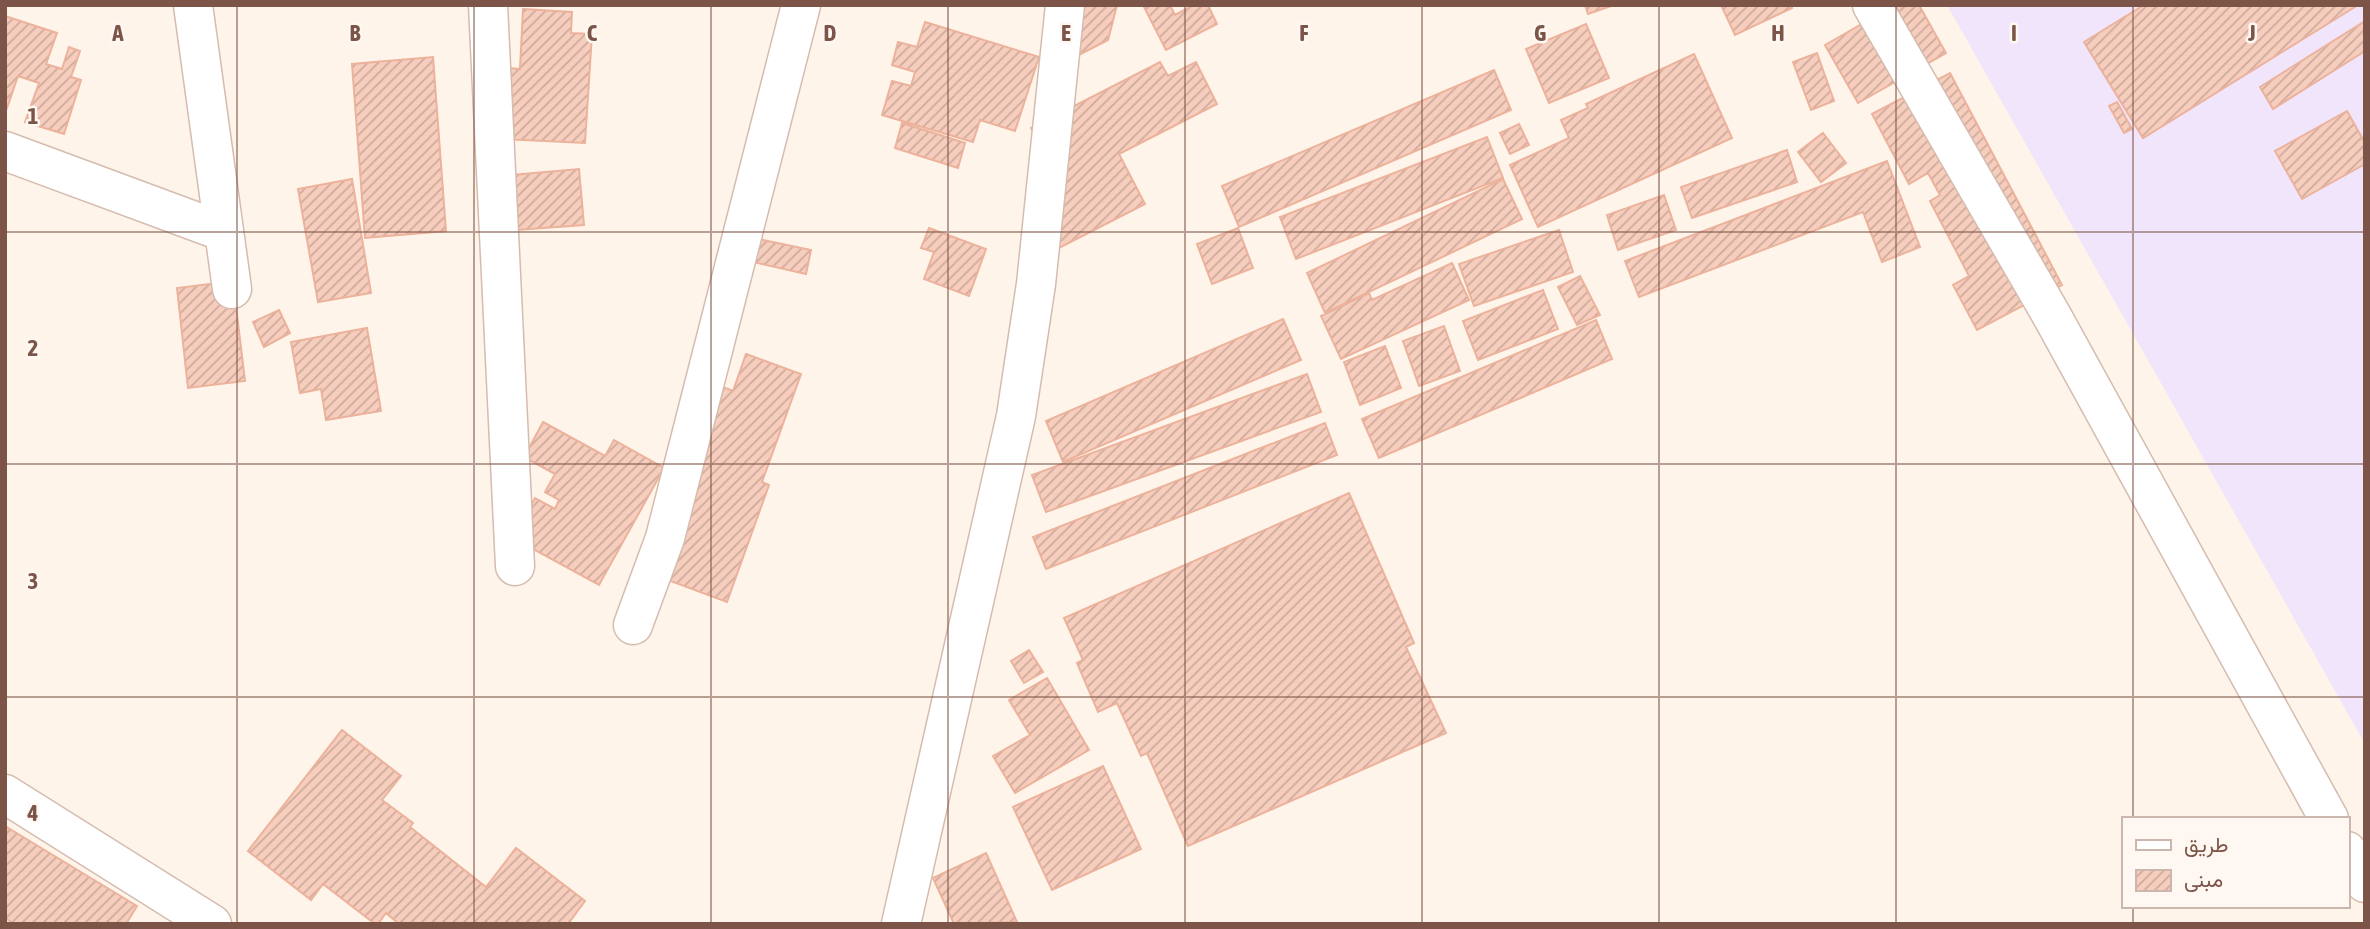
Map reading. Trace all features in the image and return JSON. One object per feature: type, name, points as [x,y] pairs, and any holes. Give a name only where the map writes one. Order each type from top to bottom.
[{"type":"street","points":[[193,5],[232,289]]},
{"type":"street","points":[[488,5],[515,566]]},
{"type":"street","points":[[633,625],[665,538],[802,5]]},
{"type":"street","points":[[901,924],[1016,416],[1036,284],[1065,5]]},
{"type":"street","points":[[1872,5],[2052,316],[2328,817]]},
{"type":"street","points":[[5,151],[224,232]]},
{"type":"street","points":[[5,794],[212,924]]},
{"type":"street","points":[[2349,855],[2365,883]]},
{"type":"shaded area","points":[[1947,5],[2365,5],[2365,744]]},
{"type":"building","points":[[1065,5],[1117,5],[1108,40],[1073,58]]},
{"type":"building","points":[[1143,5],[1170,5],[1175,15],[1194,5],[1208,5],[1217,24],[1166,50]]},
{"type":"building","points":[[1585,5],[1614,5],[1588,14]]},
{"type":"building","points":[[1721,5],[1791,5],[1792,8],[1735,35]]},
{"type":"building","points":[[1895,5],[1919,5],[1946,53],[1858,103],[1825,45]]},
{"type":"building","points":[[2144,5],[2355,7],[2143,138],[2084,42]]},
{"type":"building","points":[[523,9],[572,12],[571,33],[592,34],[585,143],[504,139],[509,68],[520,69]]},
{"type":"building","points":[[5,16],[57,33],[46,64],[62,69],[69,47],[80,51],[71,77],[81,80],[64,134],[25,122],[39,83],[18,76],[7,108],[5,107]]},
{"type":"building","points":[[2365,21],[2365,51],[2273,109],[2260,87]]},
{"type":"building","points":[[925,22],[1039,57],[1015,131],[980,120],[973,142],[882,115],[892,81],[911,86],[915,72],[892,65],[898,42],[917,47]]},
{"type":"building","points":[[1586,24],[1609,78],[1549,103],[1526,49]]},
{"type":"building","points":[[1817,53],[1834,101],[1811,110],[1793,62]]},
{"type":"building","points":[[1694,54],[1732,138],[1538,227],[1510,165],[1569,138],[1561,120],[1588,108],[1586,104]]},
{"type":"building","points":[[433,57],[446,231],[365,238],[352,64]]},
{"type":"building","points":[[1160,62],[1168,76],[1196,62],[1217,104],[1119,154],[1145,204],[1055,250],[1063,191],[1031,128]]},
{"type":"building","points":[[1494,70],[1511,110],[1239,227],[1222,186]]},
{"type":"building","points":[[1950,73],[2062,285],[1977,330],[1953,285],[1969,276],[1930,201],[1940,195],[1928,173],[1909,184],[1872,114]]},
{"type":"building","points":[[2117,102],[2132,129],[2124,133],[2109,106]]},
{"type":"building","points":[[2347,111],[2365,143],[2365,164],[2302,199],[2275,151]]},
{"type":"building","points":[[902,123],[965,143],[958,168],[895,148]]},
{"type":"building","points":[[1519,124],[1529,145],[1510,154],[1500,133]]},
{"type":"building","points":[[1823,133],[1846,163],[1821,182],[1798,152]]},
{"type":"building","points":[[1487,137],[1503,178],[1296,259],[1280,217]]},
{"type":"building","points":[[1787,150],[1797,182],[1692,218],[1681,187]]},
{"type":"building","points":[[1887,161],[1920,247],[1882,262],[1863,212],[1639,297],[1625,261]]},
{"type":"building","points":[[579,169],[584,225],[516,230],[512,175]]},
{"type":"building","points":[[352,179],[371,293],[318,302],[298,189]]},
{"type":"building","points":[[1503,179],[1522,219],[1325,313],[1307,273]]},
{"type":"building","points":[[1664,195],[1676,230],[1618,250],[1607,215]]},
{"type":"building","points":[[929,228],[986,249],[969,296],[924,279],[934,252],[921,248]]},
{"type":"building","points":[[1238,228],[1253,268],[1212,284],[1197,244]]},
{"type":"building","points":[[1559,230],[1573,272],[1474,306],[1459,264]]},
{"type":"building","points":[[754,238],[811,250],[806,274],[749,261]]},
{"type":"building","points":[[1452,263],[1469,300],[1341,359],[1321,316],[1369,293],[1372,300]]},
{"type":"building","points":[[1580,276],[1600,315],[1577,325],[1558,287]]},
{"type":"building","points":[[233,281],[245,381],[188,388],[177,288]]},
{"type":"building","points":[[1543,290],[1558,329],[1478,360],[1463,321]]},
{"type":"building","points":[[279,310],[290,333],[264,347],[253,322]]},
{"type":"building","points":[[1283,319],[1301,360],[1063,462],[1046,421]]},
{"type":"building","points":[[1596,320],[1612,359],[1379,458],[1362,419]]},
{"type":"building","points":[[1444,326],[1460,371],[1419,386],[1403,341]]},
{"type":"building","points":[[367,328],[381,411],[326,420],[321,389],[300,393],[291,342]]},
{"type":"building","points":[[1385,346],[1401,388],[1360,405],[1344,362]]},
{"type":"building","points":[[746,354],[801,374],[762,482],[769,485],[727,602],[649,573],[718,385],[733,391]]},
{"type":"building","points":[[1307,374],[1321,412],[1046,512],[1032,475]]},
{"type":"building","points":[[543,422],[605,456],[614,440],[664,468],[599,585],[513,538],[535,498],[555,509],[559,500],[545,492],[555,474],[524,457]]},
{"type":"building","points":[[1325,423],[1337,455],[1046,569],[1033,537]]},
{"type":"building","points":[[1349,493],[1414,643],[1406,647],[1446,733],[1188,846],[1147,753],[1141,756],[1117,703],[1098,712],[1077,663],[1083,660],[1064,618]]},
{"type":"building","points":[[1029,650],[1043,672],[1024,683],[1011,661]]},
{"type":"building","points":[[1047,678],[1089,750],[1015,793],[993,756],[1030,735],[1009,700]]},
{"type":"building","points":[[342,730],[401,776],[382,800],[413,823],[410,827],[486,887],[516,848],[585,901],[568,924],[399,924],[386,913],[378,924],[375,924],[323,884],[311,900],[248,851]]},
{"type":"building","points":[[1103,766],[1141,849],[1052,890],[1013,807]]},
{"type":"building","points":[[5,826],[137,906],[126,924],[15,924],[5,918]]},
{"type":"building","points":[[986,853],[1017,922],[954,924],[933,878]]}]
